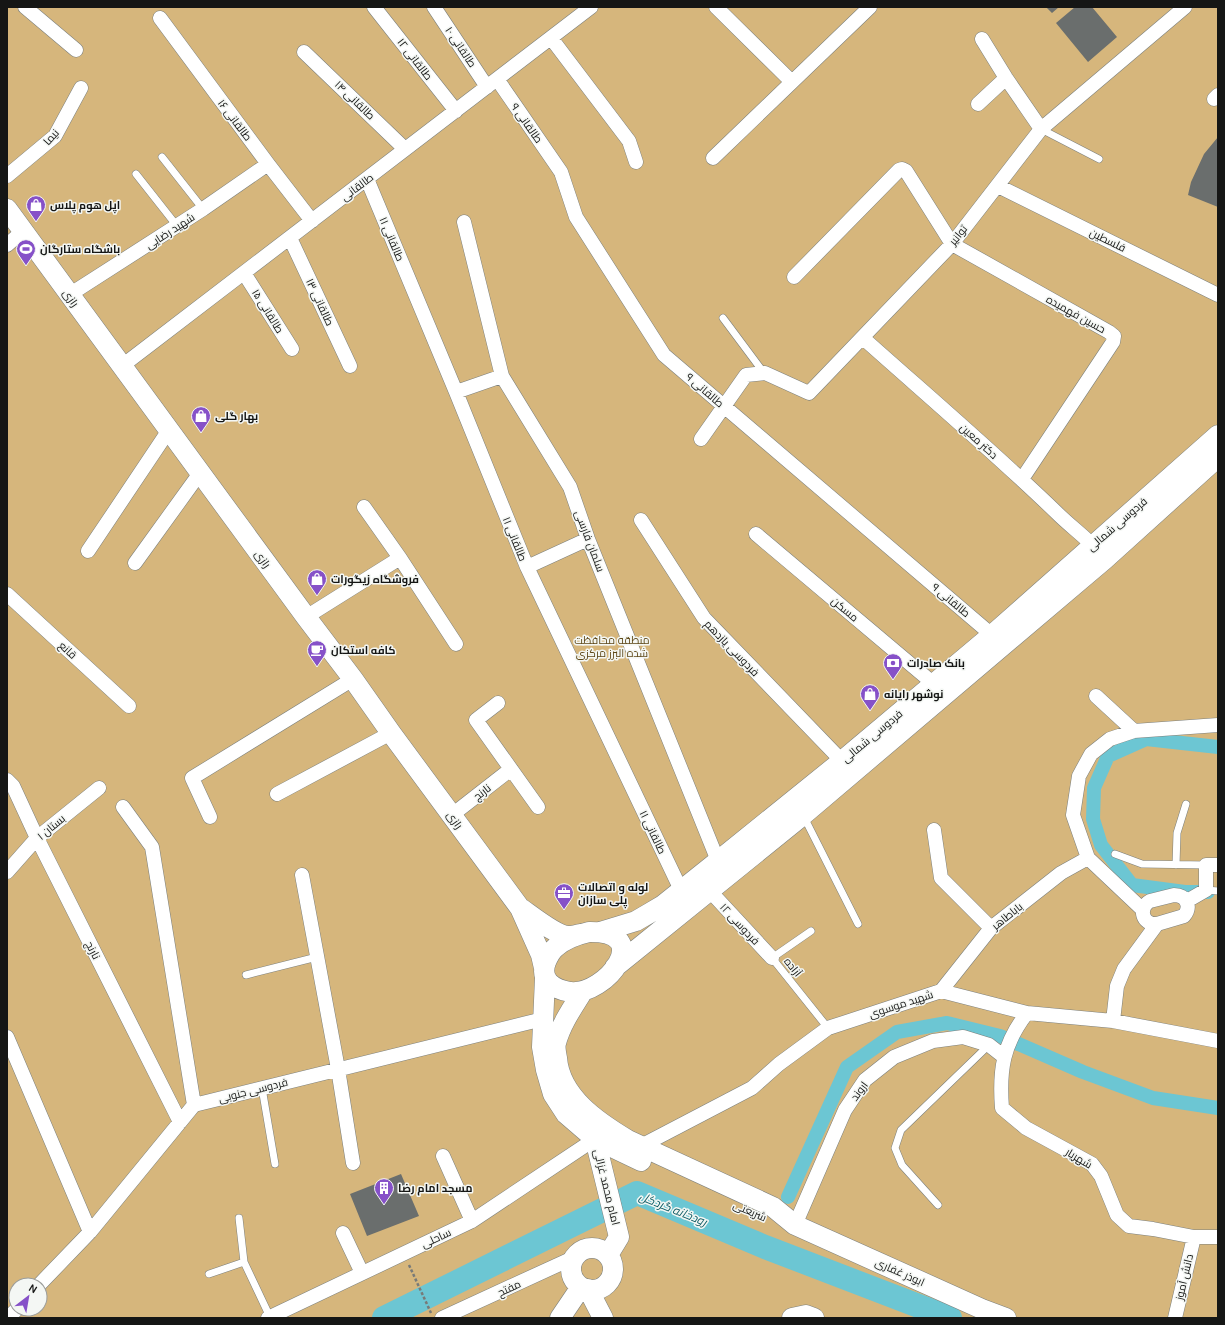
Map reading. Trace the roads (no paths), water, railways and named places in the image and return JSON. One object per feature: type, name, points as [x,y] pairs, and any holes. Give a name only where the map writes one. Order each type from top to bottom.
[{"type":"street","points":[[25,7],[76,50]]},
{"type":"street","name":"طالقانی ۱۲","points":[[374,7],[456,111]]},
{"type":"street","name":"طالقانی ۱۰","points":[[434,7],[492,83]]},
{"type":"street","points":[[716,7],[792,82]]},
{"type":"street","points":[[713,158],[870,7]]},
{"type":"street","name":"توانیر","points":[[764,373],[809,393],[952,244],[1041,129],[1185,7]]},
{"type":"street","name":"طالقانی","points":[[122,366],[551,38],[582,10]]},
{"type":"street","name":"طالقانی ۱۶","points":[[160,18],[312,221]]},
{"type":"street","points":[[551,38],[629,141],[636,162]]},
{"type":"street","points":[[982,39],[1006,78],[1041,129]]},
{"type":"street","name":"طالقانی ۱۴","points":[[304,52],[405,149]]},
{"type":"street","points":[[978,104],[1006,78]]},
{"type":"street","name":"طالقانی ۹","points":[[492,83],[561,172],[576,217],[664,355],[992,635]]},
{"type":"street","name":"نیما","points":[[7,176],[55,136],[81,88]]},
{"type":"street","name":"شهید رضایی","points":[[69,295],[203,209],[268,164]]},
{"type":"street","points":[[794,277],[899,170],[902,169],[906,171],[952,244]]},
{"type":"street","name":"طالقانی ۱۱","points":[[367,179],[527,567],[681,890]]},
{"type":"street","name":"فلسطین","points":[[998,186],[1218,295]]},
{"type":"street","name":"رازی","points":[[7,210],[520,908]]},
{"type":"street","name":"سلمان فارسی","points":[[464,222],[502,376],[570,486],[588,539],[718,862]]},
{"type":"street","points":[[7,245],[23,231]]},
{"type":"street","name":"طالقانی ۱۳","points":[[290,238],[350,366]]},
{"type":"street","name":"حسین فهمیده","points":[[952,244],[1114,336],[1113,342],[1022,479]]},
{"type":"street","name":"طالقانی ۱۵","points":[[244,273],[292,349]]},
{"type":"street","name":"دکتر معین","points":[[863,338],[1022,479],[1099,552]]},
{"type":"street","points":[[700,439],[746,375],[764,373]]},
{"type":"street","points":[[456,392],[502,376]]},
{"type":"street","points":[[88,550],[169,430]]},
{"type":"street","name":"فردوسی شمالی","points":[[616,967],[803,815],[1099,552],[1218,434]]},
{"type":"street","name":"فردوسی شمالی","points":[[594,932],[636,921],[663,905],[842,761],[992,635],[1218,457]]},
{"type":"street","points":[[135,563],[200,473]]},
{"type":"street","points":[[364,507],[400,558],[456,644]]},
{"type":"street","name":"فردوسی یازدهم","points":[[641,520],[704,618],[842,761]]},
{"type":"street","name":"مسکن","points":[[756,534],[934,684]]},
{"type":"street","points":[[527,567],[588,539]]},
{"type":"street","points":[[306,618],[400,558]]},
{"type":"street","name":"قانع","points":[[7,594],[129,706]]},
{"type":"street","points":[[210,817],[192,778],[353,679]]},
{"type":"street","points":[[1096,696],[1134,730]]},
{"type":"street","points":[[498,703],[476,720],[538,807]]},
{"type":"street","points":[[1143,910],[1088,858],[1073,815],[1079,776],[1091,754],[1110,739],[1134,730],[1218,725]]},
{"type":"street","points":[[277,794],[391,733]]},
{"type":"street","name":"نارنج","points":[[452,815],[511,769]]},
{"type":"street","name":"نارنج","points":[[7,780],[13,786],[37,838],[180,1122]]},
{"type":"street","name":"بستان ۱","points":[[7,872],[37,838],[99,788]]},
{"type":"street","points":[[48,1277],[90,1232],[194,1105],[152,847],[123,807]]},
{"type":"street","points":[[934,830],[941,878],[991,928]]},
{"type":"street","name":"باباطاهر","points":[[941,991],[991,928],[1061,873],[1088,858]]},
{"type":"street","points":[[1187,902],[1212,891],[1212,865]]},
{"type":"street","points":[[302,875],[338,1069],[353,1163]]},
{"type":"street","name":"فردوسی ۱۲","points":[[709,890],[772,958]]},
{"type":"street","points":[[1174,895],[1182,896],[1187,902],[1188,909],[1184,916],[1157,924],[1153,924],[1146,920],[1142,914],[1144,906],[1150,901],[1174,895]]},
{"type":"street","points":[[520,908],[543,924],[568,936],[594,932],[611,935],[619,940],[622,947],[621,957],[616,967],[598,984],[582,991],[562,991],[553,986],[544,973],[541,955],[520,908]]},
{"type":"street","points":[[1113,1021],[1117,986],[1124,969],[1157,924]]},
{"type":"street","points":[[544,973],[548,956],[554,948],[576,935],[594,932]]},
{"type":"street","name":"شریعتی","points":[[544,973],[542,1047],[546,1070],[553,1094],[566,1114],[595,1139],[767,1220],[795,1225]]},
{"type":"street","name":"شریعتی","points":[[582,991],[563,1024],[556,1044],[557,1063],[562,1081],[587,1112],[611,1130],[641,1146],[773,1207],[795,1225]]},
{"type":"street","name":"شهید موسوی","points":[[641,1146],[752,1088],[779,1064],[828,1028],[941,991],[1027,1013],[1113,1021],[1218,1041]]},
{"type":"street","points":[[1005,1052],[1017,1025],[1027,1013]]},
{"type":"street","name":"فردوسی جنوبی","points":[[194,1105],[543,1019]]},
{"type":"street","points":[[7,1037],[90,1232]]},
{"type":"street","name":"اروند","points":[[795,1225],[844,1110],[866,1080],[894,1057],[934,1041],[963,1037],[989,1045],[1005,1052]]},
{"type":"street","name":"شهریار","points":[[1005,1052],[1000,1086],[1002,1108],[1026,1128],[1092,1164],[1102,1176],[1117,1215],[1129,1226],[1153,1228],[1194,1237],[1218,1237]]},
{"type":"street","name":"ساحلی","points":[[269,1318],[472,1221],[595,1139]]},
{"type":"street","name":"امام محمد غزالی","points":[[595,1139],[619,1237],[608,1255]]},
{"type":"street","points":[[443,1156],[472,1221]]},
{"type":"street","name":"ابوذر غفاری","points":[[795,1225],[982,1309],[1006,1318]]},
{"type":"street","points":[[343,1234],[362,1273]]},
{"type":"street","name":"دانش آموز","points":[[1175,1318],[1194,1237]]},
{"type":"street","points":[[594,1248],[608,1255],[612,1262],[613,1269],[612,1277],[608,1283],[602,1288],[594,1290],[584,1288],[576,1283],[573,1277],[572,1264],[575,1257],[580,1252],[594,1248]]},
{"type":"street","name":"مفتح","points":[[442,1318],[575,1257]]},
{"type":"street","points":[[560,1318],[584,1288]]},
{"type":"street","points":[[584,1288],[603,1318]]},
{"type":"street","points":[[792,1318],[806,1315],[814,1318]]},
{"type":"lane","points":[[1041,129],[1099,159]]},
{"type":"lane","points":[[162,157],[203,209]]},
{"type":"lane","points":[[136,174],[177,226]]},
{"type":"lane","points":[[723,318],[764,373]]},
{"type":"lane","points":[[1176,864],[1177,833],[1186,804]]},
{"type":"lane","points":[[803,815],[858,924]]},
{"type":"lane","points":[[1115,854],[1142,864],[1212,865]]},
{"type":"lane","name":"آزاده","points":[[811,931],[772,958],[828,1028]]},
{"type":"lane","points":[[246,975],[317,956]]},
{"type":"lane","points":[[938,1205],[902,1165],[895,1148],[901,1130],[989,1045]]},
{"type":"lane","points":[[262,1088],[275,1164]]},
{"type":"lane","points":[[239,1218],[244,1262],[269,1318]]},
{"type":"lane","points":[[209,1274],[244,1262]]},
{"type":"waterway","points":[[1208,892],[1185,892],[1132,885],[1101,845],[1093,819],[1094,788],[1108,756],[1146,739],[1218,747]]},
{"type":"waterway","points":[[788,1197],[847,1067],[897,1032],[947,1023],[1000,1036],[1083,1072],[1153,1098],[1218,1108]]},
{"type":"waterway","name":"رودخانه گردکل","points":[[384,1318],[637,1193],[765,1247],[950,1318]]},
{"type":"place","name":"اپل هوم پلاس","points":[[36,222]]},
{"type":"place","name":"باشگاه ستارگان","points":[[26,266]]},
{"type":"place","name":"بهار گلی","points":[[201,433]]},
{"type":"place","name":"فروشگاه زیگورات","points":[[317,596]]},
{"type":"place","name":"کافه استکان","points":[[317,667]]},
{"type":"place","name":"بانک صادرات","points":[[893,680]]},
{"type":"place","name":"نوشهر رایانه","points":[[870,711]]},
{"type":"place","name":"لوله و اتصالات پلی سازان","points":[[564,910]]},
{"type":"place","name":"مسجد امام رضا","points":[[384,1205]]},
{"type":"park label","name":"منطقه محافظت شده البرز مرکزی","points":[[612,646]]}]
